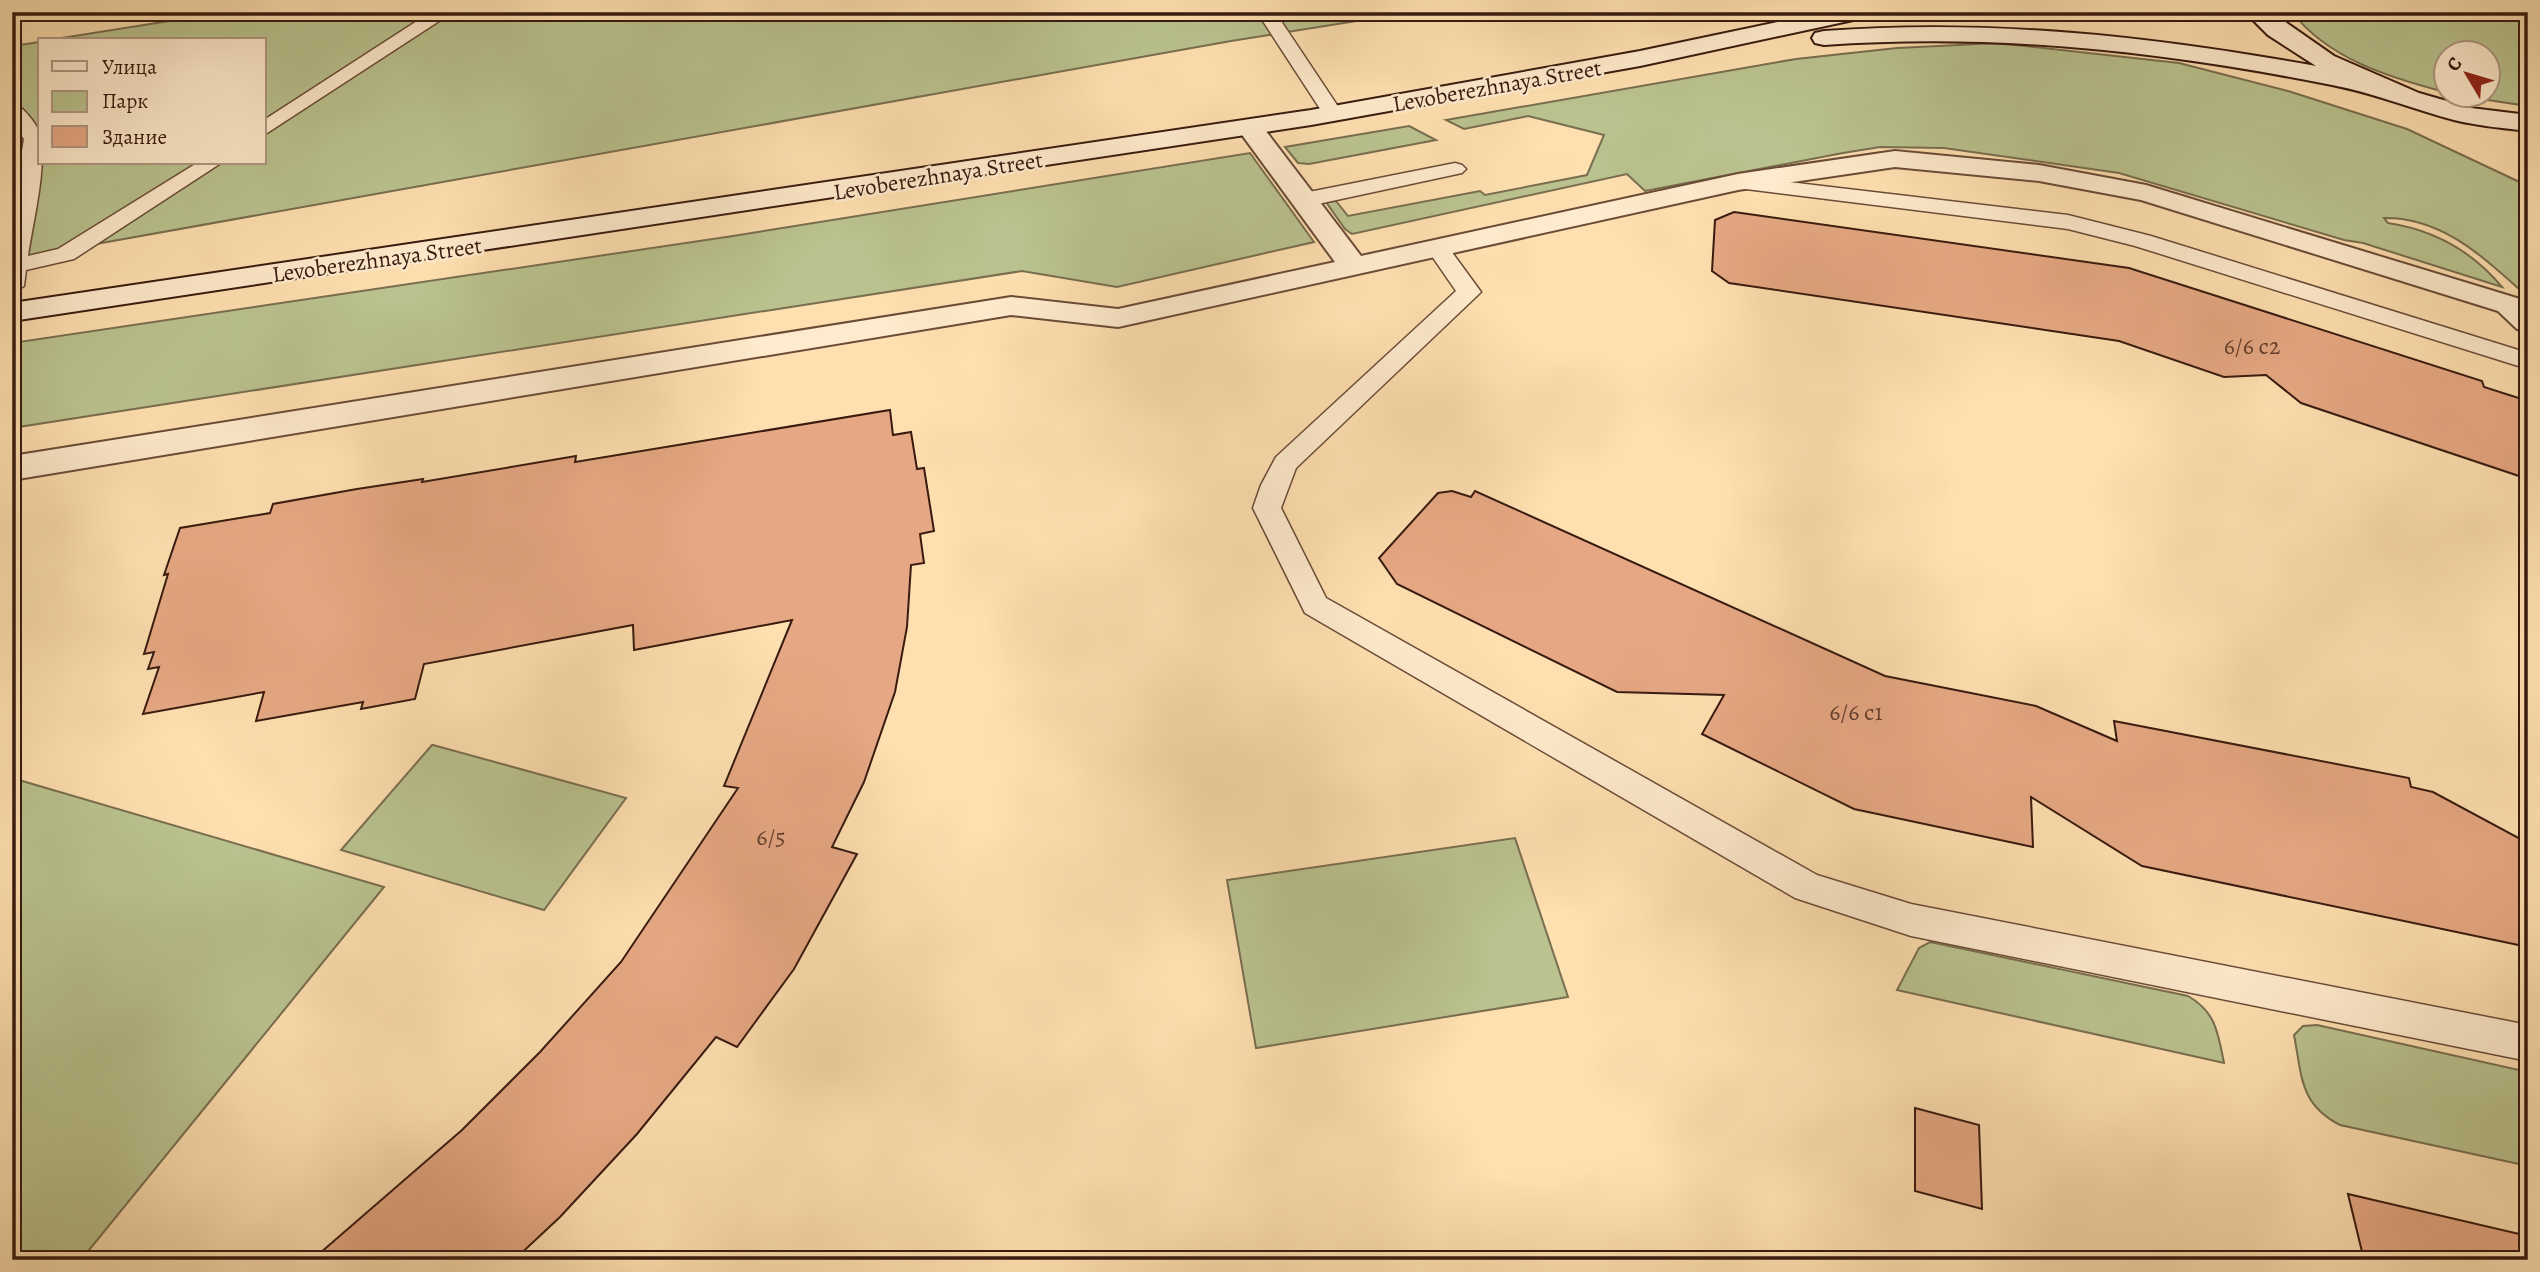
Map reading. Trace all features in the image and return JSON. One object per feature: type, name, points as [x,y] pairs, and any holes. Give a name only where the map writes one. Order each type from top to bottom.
[{"type":"main road","name":"Levoberezhnaya Street","points":[[12,312],[428,253],[1250,128],[1687,52],[1858,12]]},
{"type":"main road","points":[[2257,12],[2281,35],[2328,64],[2387,88],[2464,114],[2528,142]]},
{"type":"main road","points":[[1687,52],[1860,35],[1943,31],[2046,34],[2174,48],[2387,88]]},
{"type":"main road","points":[[2464,114],[2528,123]]},
{"type":"main road","points":[[1250,128],[1353,266]]},
{"type":"main road","points":[[12,468],[1011,306],[1118,318],[1738,182],[1895,159],[2039,173],[2146,193],[2509,305],[2528,322]]},
{"type":"lane","points":[[266,128],[444,12]]},
{"type":"lane","points":[[1266,12],[1333,114]]},
{"type":"lane","points":[[12,109],[34,139],[15,276]]},
{"type":"lane","points":[[15,276],[66,254],[209,164]]},
{"type":"lane","points":[[1304,200],[1455,169]]},
{"type":"lane","points":[[1738,182],[2068,222],[2143,241],[2528,361]]},
{"type":"lane","points":[[1438,249],[1469,292],[1285,463],[1274,485],[1268,508],[1315,605],[1807,887],[1911,920],[2528,1043]]},
{"type":"green space","points":[[226,12],[1413,12],[1231,41],[12,259],[12,46],[38,42],[38,164],[266,164],[266,38],[62,38]]},
{"type":"green space","points":[[2292,12],[2528,12],[2528,106],[2502,102],[2502,38],[2432,38],[2432,88],[2362,64],[2342,54],[2307,28]]},
{"type":"green space","points":[[1999,43],[2179,63],[2288,91],[2407,129],[2528,186],[2528,297],[2463,243],[2426,225],[2384,218],[2388,223],[2421,231],[2451,244],[2478,263],[2502,287],[2363,243],[2344,240],[2119,173],[1944,148],[1880,147],[1645,191],[1627,174],[1352,234],[1345,229],[1326,202],[1336,201],[1348,216],[1480,191],[1485,195],[1587,175],[1604,135],[1528,116],[1464,129],[1446,120],[1796,59],[1897,48]]},
{"type":"green space","points":[[1409,126],[1436,140],[1309,164],[1298,163],[1285,147]]},
{"type":"green space","points":[[1250,153],[1314,242],[1117,287],[1022,271],[12,428],[12,343],[733,236]]},
{"type":"green space","points":[[432,745],[626,798],[544,910],[341,850]]},
{"type":"green space","points":[[12,778],[384,887],[81,1260],[12,1260]]},
{"type":"green space","points":[[1515,838],[1568,997],[1256,1048],[1227,880]]},
{"type":"green space","points":[[1930,942],[2188,996],[2210,1016],[2224,1063],[1897,990],[1919,948]]},
{"type":"green space","points":[[2317,1025],[2528,1072],[2528,1166],[2340,1125],[2327,1117],[2317,1108],[2305,1087],[2294,1035],[2303,1026]]},
{"type":"building","points":[[1734,212],[2129,268],[2482,381],[2484,387],[2528,401],[2528,479],[2301,403],[2266,375],[2224,377],[2119,341],[1729,283],[1712,271],[1715,220]]},
{"type":"building","points":[[890,410],[893,435],[911,432],[917,469],[924,468],[934,531],[920,534],[924,563],[911,565],[907,627],[895,692],[864,782],[832,847],[857,854],[794,969],[737,1047],[716,1037],[637,1134],[560,1217],[514,1260],[312,1260],[462,1130],[540,1052],[621,962],[738,788],[724,786],[792,620],[634,650],[633,625],[424,664],[415,699],[361,709],[363,702],[256,721],[264,692],[143,714],[159,667],[148,669],[154,652],[144,654],[168,574],[164,575],[180,528],[270,513],[273,504],[357,489],[423,479],[422,482],[576,456],[575,462]]},
{"type":"building","points":[[1452,491],[1471,497],[1475,491],[1885,676],[2036,706],[2117,741],[2114,721],[2409,778],[2411,787],[2433,792],[2528,843],[2528,947],[2142,866],[2031,797],[2033,847],[1854,809],[1702,734],[1724,695],[1617,692],[1397,584],[1379,558],[1438,493]]},
{"type":"building","points":[[1915,1108],[1979,1125],[1982,1209],[1915,1191]]},
{"type":"building","points":[[2348,1194],[2528,1236],[2528,1260],[2364,1260]]}]
